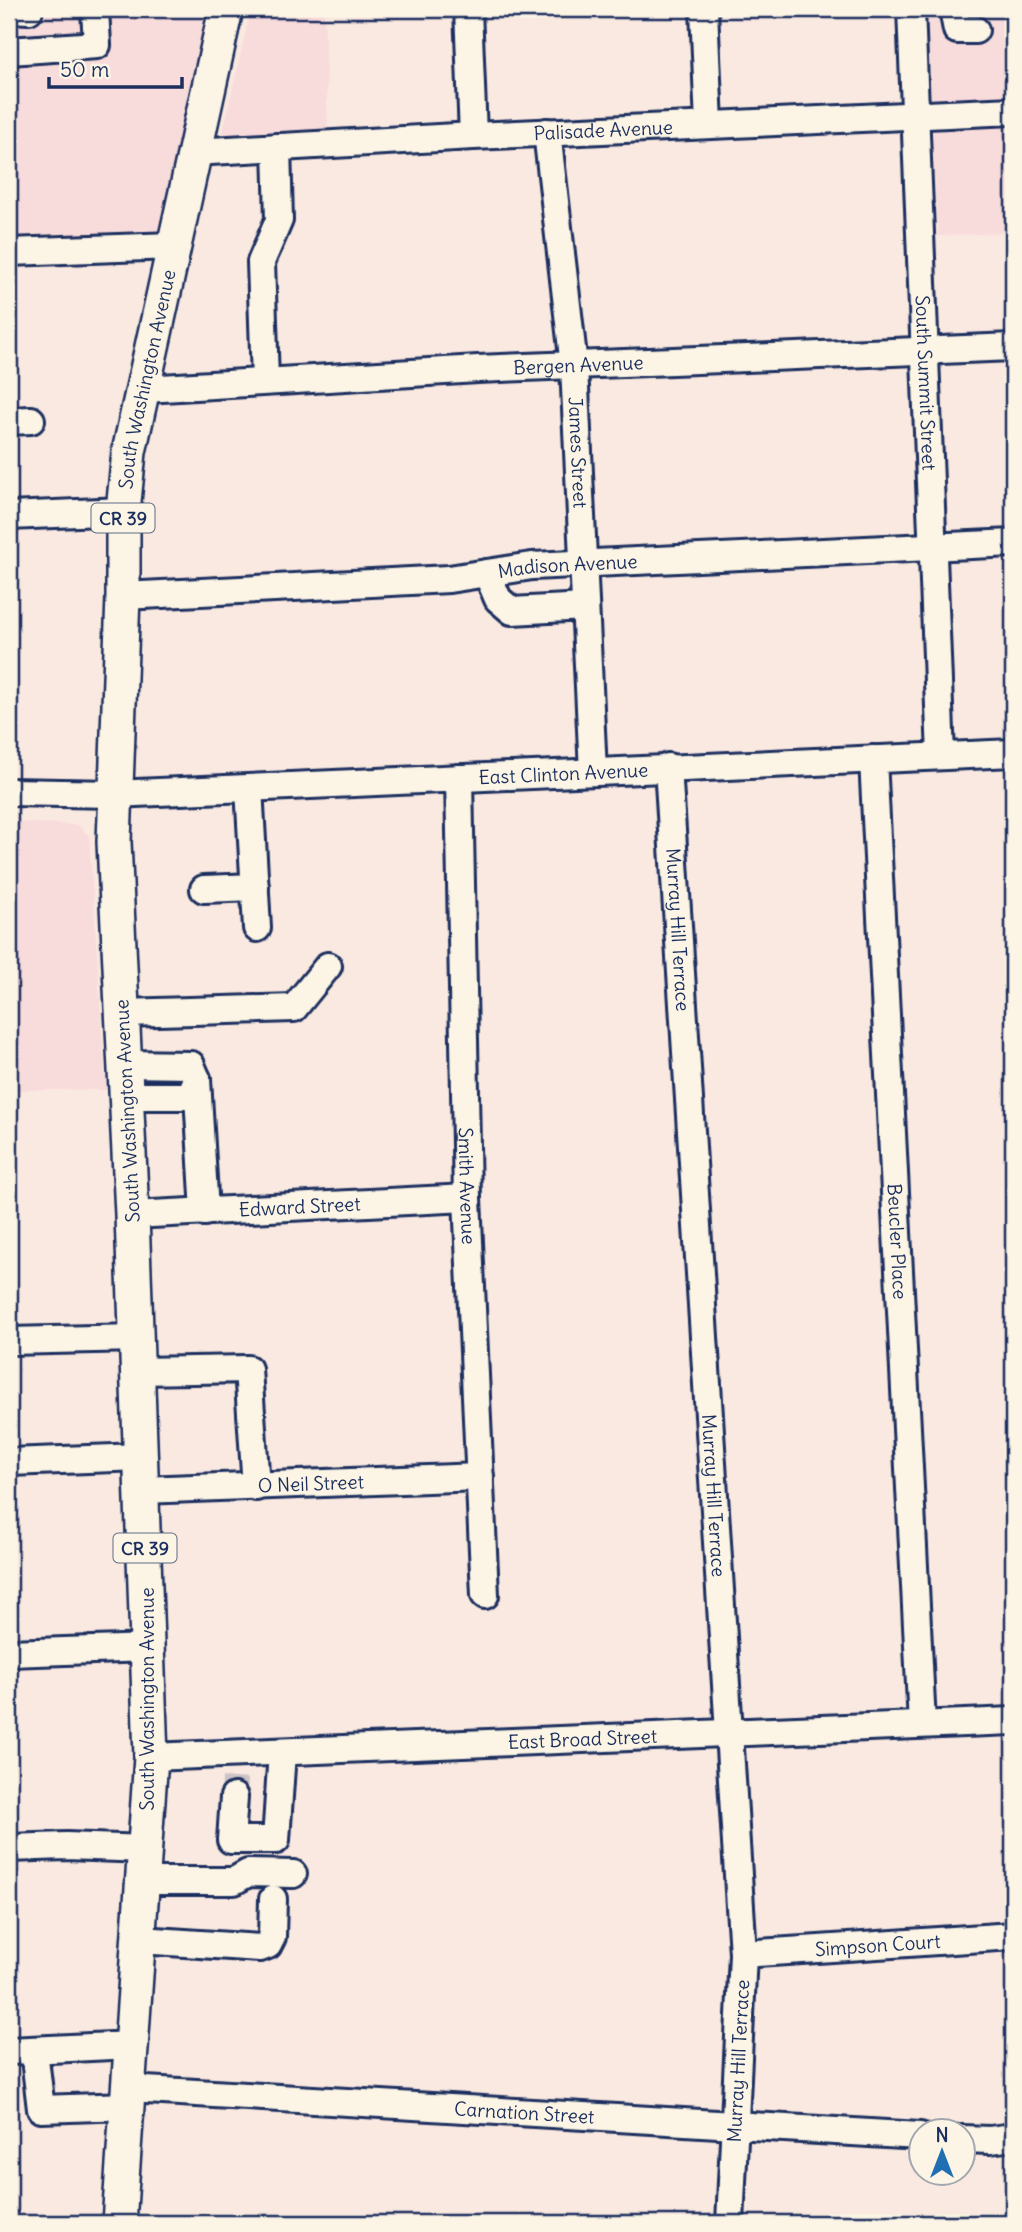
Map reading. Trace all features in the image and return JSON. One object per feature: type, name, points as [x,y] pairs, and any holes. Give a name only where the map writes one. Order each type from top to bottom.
[{"type":"main road","name":"South Washington Avenue","points":[[119,2223],[152,1757],[127,1080],[114,842],[123,596],[123,511],[130,452],[226,9]]},
{"type":"street","points":[[9,9],[29,10]]},
{"type":"street","points":[[9,51],[97,46],[95,9]]},
{"type":"street","points":[[468,9],[474,136]]},
{"type":"street","points":[[704,9],[709,125]]},
{"type":"street","name":"South Summit Street","points":[[911,9],[942,756]]},
{"type":"street","points":[[953,9],[957,30],[975,30]]},
{"type":"street","name":"Palisade Avenue","points":[[194,152],[547,132],[1013,111]]},
{"type":"street","name":"James Street","points":[[547,132],[574,366],[593,772]]},
{"type":"street","points":[[265,382],[261,262],[280,213],[277,147]]},
{"type":"street","points":[[9,252],[173,246]]},
{"type":"street","name":"Bergen Avenue","points":[[145,389],[478,369],[1013,347]]},
{"type":"street","points":[[9,516],[123,511]]},
{"type":"street","name":"Madison Avenue","points":[[123,596],[449,579],[532,566],[1013,543]]},
{"type":"street","points":[[487,573],[498,599],[512,611],[585,607]]},
{"type":"street","name":"East Clinton Avenue","points":[[9,792],[114,794],[1013,753]]},
{"type":"street","name":"Beucler Place","points":[[873,759],[922,1724]]},
{"type":"street","name":"Murray Hill Terrace","points":[[668,768],[743,1954],[730,2223]]},
{"type":"street","name":"Smith Avenue","points":[[459,778],[467,1198],[485,1595]]},
{"type":"street","points":[[249,788],[257,928]]},
{"type":"street","points":[[204,889],[255,887]]},
{"type":"street","points":[[123,1013],[294,1008],[328,966]]},
{"type":"street","points":[[127,1080],[191,1065],[197,1079],[205,1212]]},
{"type":"street","name":"Edward Street","points":[[132,1215],[467,1198]]},
{"type":"street","points":[[9,1341],[137,1338]]},
{"type":"street","points":[[138,1371],[248,1369],[256,1487]]},
{"type":"street","points":[[9,1462],[141,1457]]},
{"type":"street","name":"O Neil Street","points":[[143,1490],[480,1477]]},
{"type":"street","points":[[9,1653],[149,1648]]},
{"type":"street","name":"East Broad Street","points":[[152,1757],[235,1776],[282,1752],[1013,1721]]},
{"type":"street","points":[[235,1776],[231,1840],[276,1840],[282,1752]]},
{"type":"street","points":[[9,1848],[66,1846],[145,1865],[234,1881],[248,1873],[293,1874]]},
{"type":"street","points":[[140,1940],[260,1948],[268,1945],[272,1937],[273,1899]]},
{"type":"street","name":"Simpson Court","points":[[743,1954],[1013,1936]]},
{"type":"street","points":[[21,2050],[132,2045]]},
{"type":"street","name":"Carnation Street","points":[[21,2050],[41,2109],[128,2097],[736,2124],[906,2135]]},
{"type":"street","points":[[976,2140],[1013,2137]]},
{"type":"shaded area","points":[[9,9],[211,9],[164,235],[9,242]]},
{"type":"shaded area","points":[[251,9],[324,9],[328,136],[230,139],[223,131]]},
{"type":"shaded area","points":[[926,9],[1013,9],[1013,232],[938,236]]},
{"type":"shaded area","points":[[9,822],[78,825],[89,836],[106,1090],[9,1090]]},
{"type":"tunnel","points":[[234,1797],[235,1778]]}]
